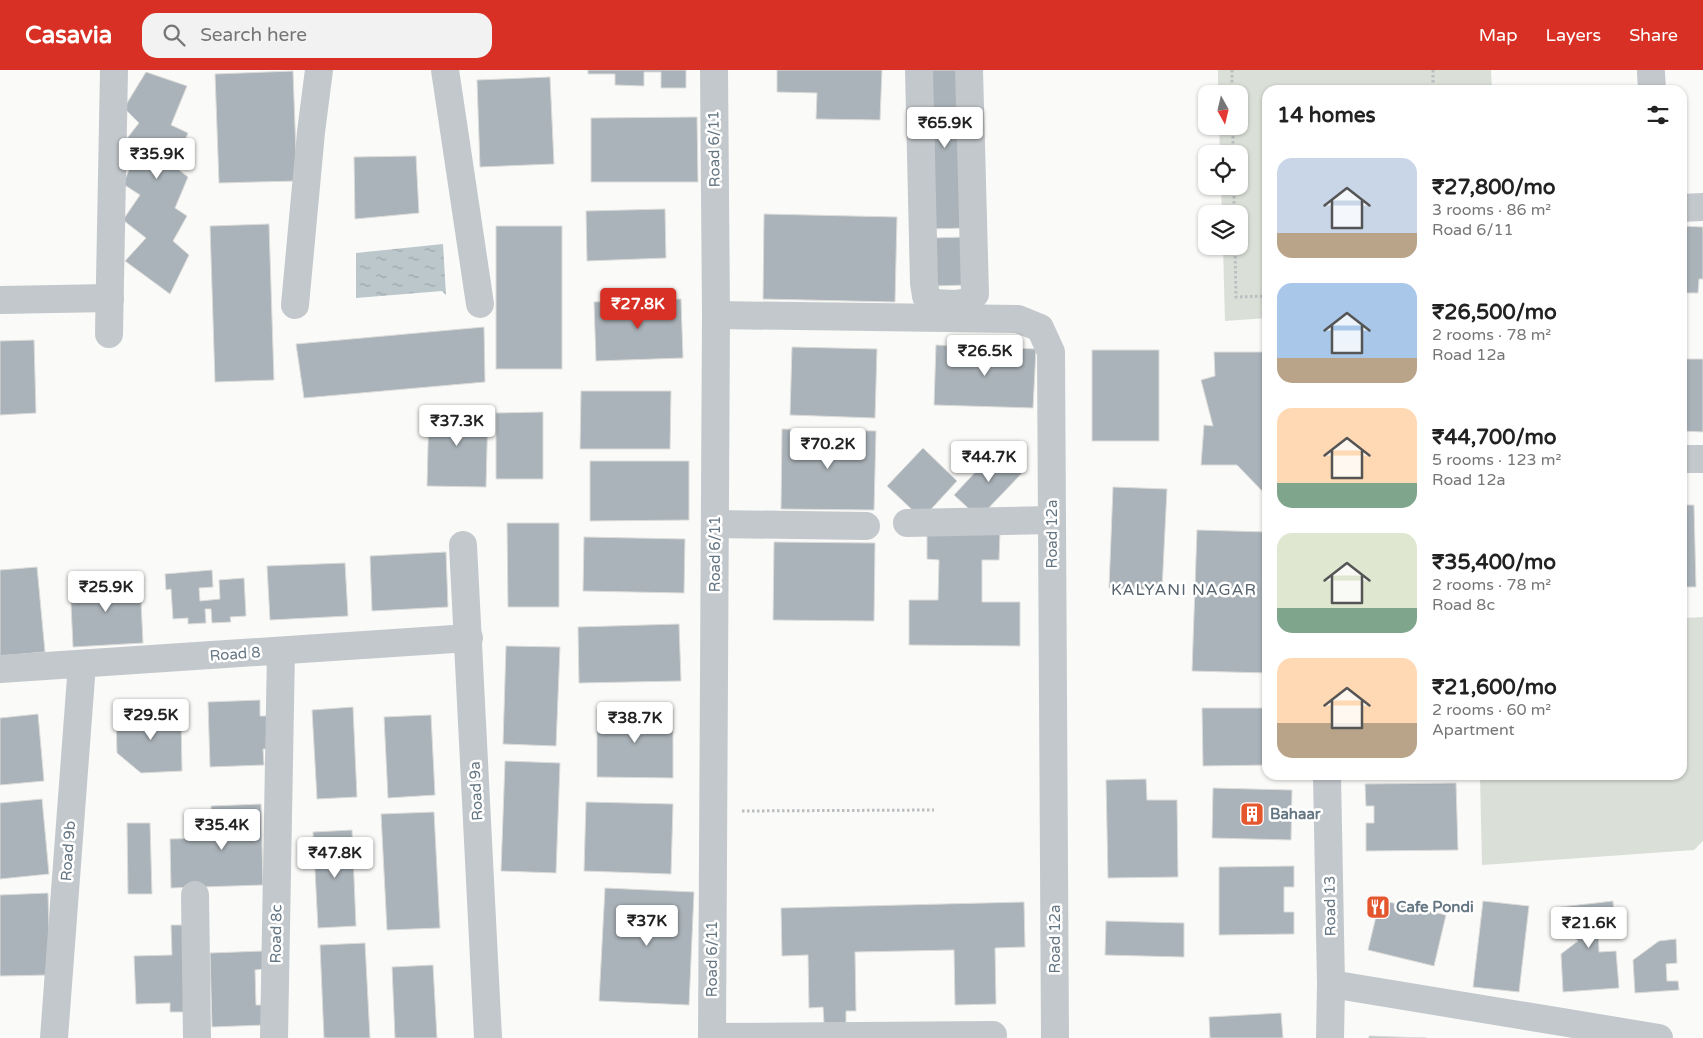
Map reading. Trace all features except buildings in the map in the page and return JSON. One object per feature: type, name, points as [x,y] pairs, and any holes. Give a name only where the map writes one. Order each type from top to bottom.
[{"type":"street","points":[[109,334],[114,70]]},
{"type":"street","points":[[295,305],[311,132],[319,70]]},
{"type":"street","points":[[445,70],[480,304]]},
{"type":"street","name":"Road 6/11","points":[[712,1038],[716,315],[714,70]]},
{"type":"street","points":[[919,70],[924,283],[926,296],[934,303],[954,304],[968,302],[975,294],[969,70]]},
{"type":"street","points":[[1687,208],[1703,208]]},
{"type":"street","points":[[0,300],[110,298]]},
{"type":"street","name":"Road 12a","points":[[716,315],[1018,319],[1040,328],[1051,352],[1055,1038]]},
{"type":"street","points":[[1687,459],[1703,459]]},
{"type":"street","points":[[908,523],[1052,520]]},
{"type":"street","points":[[715,524],[866,526]]},
{"type":"street","name":"Road 9a","points":[[463,545],[488,1038]]},
{"type":"street","name":"Road 8","points":[[0,669],[469,638]]},
{"type":"street","name":"Road 8c","points":[[274,1038],[281,651]]},
{"type":"street","name":"Road 9b","points":[[54,1038],[82,664]]},
{"type":"street","name":"Road 13","points":[[1326,780],[1331,984],[1330,1038]]},
{"type":"street","points":[[195,895],[197,1038]]},
{"type":"street","points":[[1331,984],[1659,1038]]},
{"type":"street","points":[[712,1038],[993,1035]]},
{"type":"path","points":[[1232,70],[1232,85]]},
{"type":"path","points":[[1433,70],[1433,85]]},
{"type":"path","points":[[1235,255],[1236,297],[1262,296]]},
{"type":"path","points":[[714,811],[934,810]]},
{"type":"shaded area","points":[[1218,70],[1491,70],[1492,85],[1262,85],[1262,318],[1225,321],[1223,255],[1248,255],[1248,205],[1222,205],[1221,195],[1248,195],[1248,145],[1220,145],[1219,135],[1248,135],[1248,85],[1218,85]]},
{"type":"shaded area","points":[[1703,617],[1703,841],[1694,850],[1482,865],[1480,780],[1687,780],[1687,618]]},
{"type":"water","points":[[443,244],[446,295],[442,291],[356,298],[356,253]]},
{"type":"place","name":"Bahaar","points":[[1252,814]]},
{"type":"place","name":"Cafe Pondi","points":[[1378,907]]},
{"type":"district","name":"KALYANI NAGAR","points":[[1184,589]]}]
